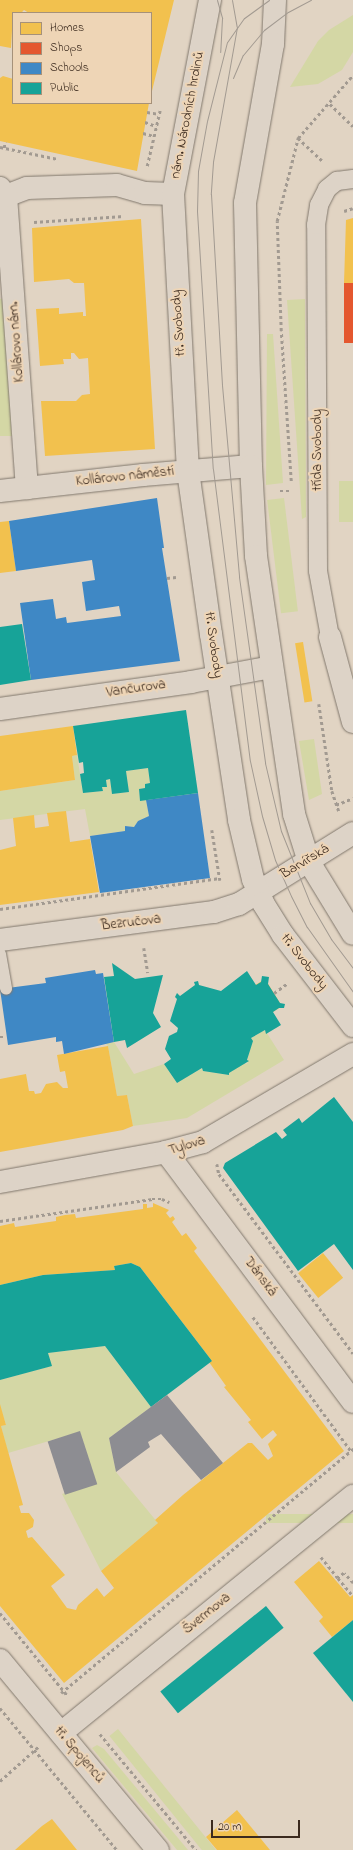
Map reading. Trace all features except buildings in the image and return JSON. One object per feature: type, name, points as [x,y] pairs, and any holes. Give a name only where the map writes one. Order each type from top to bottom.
[{"type":"street","name":"nám. Národních hrdinů","points":[[173,231],[173,194],[210,0]]},
{"type":"street","points":[[275,0],[273,44],[245,204],[251,466],[256,556],[294,814],[309,862],[353,934]]},
{"type":"street","name":"třída Svobody","points":[[340,176],[322,197],[316,225],[318,571],[330,637],[353,722]]},
{"type":"street","name":"Kollárovo nám.","points":[[27,488],[3,192],[37,187],[117,185],[139,192],[173,194]]},
{"type":"street","name":"tř. Svobody","points":[[173,231],[188,471],[217,677],[244,848],[258,892],[283,935],[353,1026]]},
{"type":"street","name":"Kollárovo náměstí","points":[[0,491],[188,471],[251,466]]},
{"type":"street","name":"Vančurova","points":[[0,709],[217,677],[272,667]]},
{"type":"street","name":"Barvířská","points":[[258,892],[309,862],[353,833]]},
{"type":"street","name":"Bezručova","points":[[0,940],[214,912],[239,904],[258,892]]},
{"type":"street","name":"Tylova","points":[[0,1182],[166,1152],[203,1142],[218,1135],[353,1054]]},
{"type":"street","name":"Dánská","points":[[166,1152],[353,1402]]},
{"type":"street","name":"Švermova","points":[[61,1733],[353,1496]]},
{"type":"street","name":"tř. Spojenců","points":[[0,1660],[158,1850]]},
{"type":"lane","points":[[0,954],[6,988]]},
{"type":"path","points":[[330,104],[353,126]]},
{"type":"path","points":[[147,112],[159,114]]},
{"type":"path","points":[[145,122],[156,126]]},
{"type":"path","points":[[143,133],[154,136]]},
{"type":"path","points":[[298,138],[340,176]]},
{"type":"path","points":[[4,148],[5,142]]},
{"type":"path","points":[[29,224],[126,216]]},
{"type":"path","points":[[167,578],[177,577]]},
{"type":"path","points":[[336,805],[353,798]]},
{"type":"path","points":[[0,909],[220,878]]},
{"type":"path","points":[[274,993],[281,988]]},
{"type":"path","points":[[0,1037],[6,1036]]},
{"type":"path","points":[[221,1158],[216,1166],[219,1174],[353,1353]]},
{"type":"path","points":[[0,1221],[162,1198],[170,1202],[175,1209]]},
{"type":"path","points":[[0,1613],[63,1689],[352,1450],[249,1311]]},
{"type":"path","points":[[320,1556],[353,1596]]},
{"type":"path","points":[[338,1578],[344,1573],[353,1583]]},
{"type":"path","points":[[0,1708],[117,1850]]},
{"type":"path","points":[[96,1730],[196,1850]]},
{"type":"path","points":[[0,1781],[36,1751]]},
{"type":"green space","points":[[353,15],[353,52],[342,70],[318,84],[290,87],[318,41],[329,30]]},
{"type":"green space","points":[[4,298],[12,436],[0,436],[0,299]]},
{"type":"green space","points":[[305,299],[306,517],[302,519],[287,300]]},
{"type":"green space","points":[[267,334],[273,334],[283,483],[266,485]]},
{"type":"green space","points":[[339,481],[353,481],[353,522],[339,522]]},
{"type":"green space","points":[[284,498],[298,611],[281,613],[267,500]]},
{"type":"green space","points":[[314,739],[322,794],[309,800],[299,741]]},
{"type":"green space","points":[[77,755],[83,793],[103,791],[102,787],[107,787],[106,780],[110,779],[112,794],[129,792],[126,771],[148,768],[150,783],[145,784],[145,788],[139,789],[140,801],[146,800],[149,816],[138,821],[134,827],[125,826],[125,831],[90,836],[85,809],[0,820],[0,791],[75,780],[72,756]]},
{"type":"green space","points":[[265,1030],[284,1060],[187,1118],[133,1126],[127,1095],[117,1096],[108,1046],[105,1043],[114,1042],[134,1074],[164,1064],[177,1083],[202,1068],[203,1071],[229,1075],[229,1073],[244,1063],[247,1064],[251,1038]]},
{"type":"green space","points":[[105,1346],[151,1407],[109,1438],[116,1472],[158,1523],[101,1571],[62,1494],[96,1483],[80,1432],[8,1453],[1,1426],[6,1425],[0,1406],[0,1380],[51,1366],[48,1353]]},
{"type":"green space","points":[[266,1514],[353,1514],[353,1523],[266,1523]]},
{"type":"green space","points":[[118,1729],[216,1850],[202,1850],[109,1736]]},
{"type":"green space","points":[[97,1745],[104,1749],[188,1850],[177,1850],[92,1748]]},
{"type":"tram line","points":[[217,0],[222,18],[220,52]]},
{"type":"tram line","points":[[232,0],[237,27],[213,162],[211,194],[222,385],[239,577],[265,763],[281,831],[310,903],[331,939],[353,968]]},
{"type":"tram line","points":[[269,0],[244,18],[227,42],[207,121],[198,171],[197,211],[213,469],[250,761],[262,816],[275,860],[307,927],[353,992]]},
{"type":"tram line","points":[[233,78],[243,55],[264,30],[288,12],[311,0]]}]
